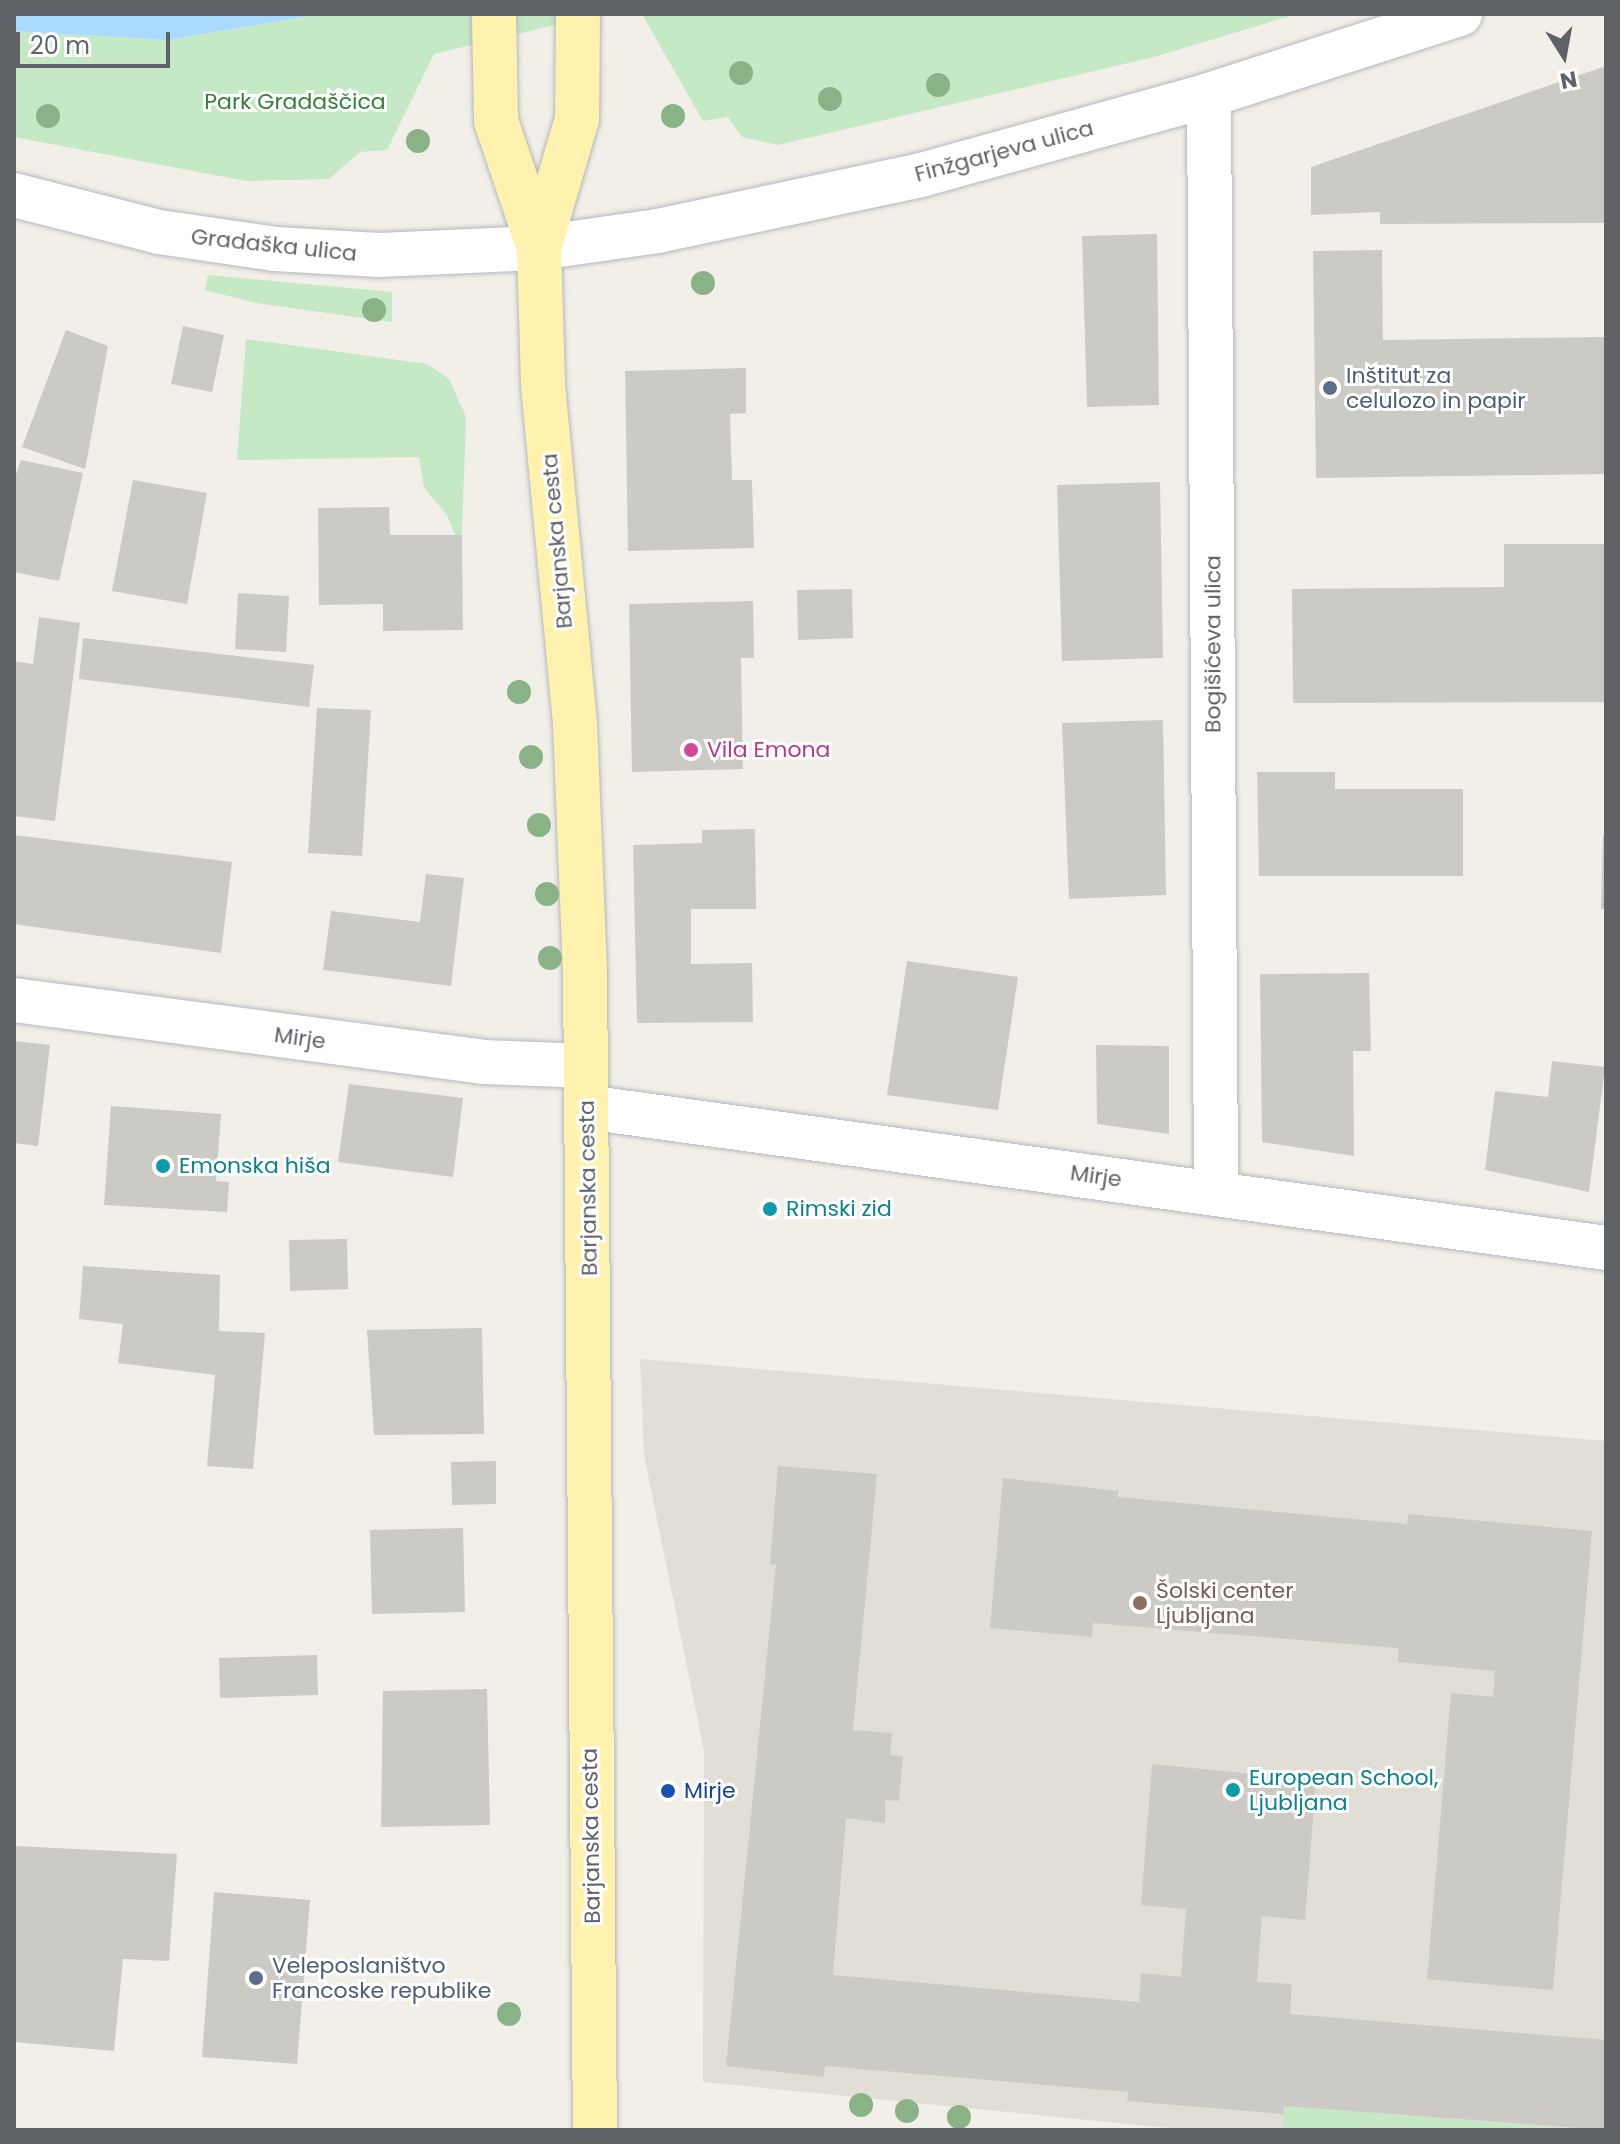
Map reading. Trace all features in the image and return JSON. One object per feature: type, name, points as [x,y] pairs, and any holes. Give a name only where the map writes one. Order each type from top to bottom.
[{"type":"main road","name":"Barjanska cesta","points":[[539,248],[577,119],[578,17]]},
{"type":"main road","name":"Barjanska cesta","points":[[494,27],[496,121],[539,248],[543,385],[575,724],[586,1086],[595,2130]]},
{"type":"street","name":"Finžgarjeva ulica","points":[[539,248],[658,231],[829,196],[1209,95],[1460,14]]},
{"type":"street","name":"Bogišićeva ulica","points":[[1209,95],[1216,1192]]},
{"type":"street","name":"Gradaška ulica","points":[[14,195],[159,232],[275,249],[379,255],[539,248]]},
{"type":"street","name":"Mirje","points":[[14,1000],[484,1062],[586,1086],[1216,1192],[1606,1248]]},
{"type":"shaded area","name":"Šolski center Ljubljana","points":[[640,1359],[1606,1441],[1606,2130],[1189,2130],[703,2082],[704,1751],[644,1455]]},
{"type":"green space","name":"Park Gradaščica","points":[[321,14],[601,14],[434,54],[387,150],[360,152],[329,179],[246,181],[14,137],[14,31],[167,40]]},
{"type":"green space","points":[[642,14],[1297,14],[1154,57],[778,145],[742,137],[728,117],[703,121]]},
{"type":"green space","points":[[208,275],[392,292],[392,322],[256,303],[205,290]]},
{"type":"green space","points":[[246,339],[427,364],[449,379],[466,417],[462,535],[455,535],[447,515],[424,488],[419,457],[237,460]]},
{"type":"green space","points":[[1284,2106],[1584,2130],[1282,2130]]},
{"type":"water","points":[[14,14],[321,14],[167,40],[14,31]]},
{"type":"building","points":[[1606,66],[1606,223],[1380,224],[1380,212],[1311,215],[1311,167]]},
{"type":"building","points":[[1157,234],[1159,405],[1087,407],[1082,236]]},
{"type":"building","points":[[1382,250],[1383,340],[1606,337],[1606,474],[1316,478],[1313,251]]},
{"type":"building","points":[[183,326],[224,335],[212,392],[171,384]]},
{"type":"building","points":[[66,330],[108,346],[85,469],[22,447]]},
{"type":"building","points":[[746,368],[746,413],[730,414],[732,480],[752,480],[754,548],[628,551],[625,371]]},
{"type":"building","points":[[21,460],[83,473],[59,581],[14,572],[14,480]]},
{"type":"building","points":[[133,480],[207,493],[187,604],[112,591]]},
{"type":"building","points":[[1160,482],[1163,658],[1062,661],[1057,485]]},
{"type":"building","points":[[389,507],[390,535],[462,535],[463,630],[383,631],[383,604],[319,605],[318,508]]},
{"type":"building","points":[[1504,544],[1606,544],[1606,702],[1293,703],[1292,589],[1504,587]]},
{"type":"building","points":[[852,589],[853,638],[798,640],[797,590]]},
{"type":"building","points":[[238,593],[289,596],[286,652],[235,649]]},
{"type":"building","points":[[753,601],[754,658],[741,658],[743,769],[632,772],[629,604]]},
{"type":"building","points":[[39,617],[80,623],[55,821],[14,816],[14,661],[33,664]]},
{"type":"building","points":[[83,638],[314,665],[309,707],[79,679]]},
{"type":"building","points":[[317,708],[371,710],[362,856],[308,853]]},
{"type":"building","points":[[1163,720],[1166,895],[1069,899],[1062,723]]},
{"type":"building","points":[[1257,772],[1335,772],[1335,789],[1463,789],[1463,876],[1259,876]]},
{"type":"building","points":[[755,829],[756,909],[691,909],[691,964],[752,963],[753,1022],[637,1023],[633,845],[702,843],[702,830]]},
{"type":"building","points":[[14,835],[232,862],[221,953],[14,924]]},
{"type":"building","points":[[1603,835],[1606,835],[1606,909],[1601,909]]},
{"type":"building","points":[[426,874],[464,878],[451,986],[323,970],[331,911],[420,922]]},
{"type":"building","points":[[907,961],[1018,977],[998,1110],[887,1095]]},
{"type":"building","points":[[1369,973],[1371,1051],[1353,1051],[1354,1156],[1262,1142],[1260,974]]},
{"type":"building","points":[[14,1041],[50,1045],[38,1146],[14,1143]]},
{"type":"building","points":[[1096,1045],[1169,1046],[1169,1134],[1097,1124]]},
{"type":"building","points":[[1552,1061],[1605,1067],[1589,1192],[1485,1170],[1495,1091],[1548,1097]]},
{"type":"building","points":[[349,1084],[463,1098],[453,1177],[338,1162]]},
{"type":"building","points":[[111,1106],[221,1114],[216,1181],[229,1182],[227,1212],[104,1205]]},
{"type":"building","points":[[347,1239],[348,1289],[290,1291],[289,1240]]},
{"type":"building","points":[[83,1266],[220,1275],[219,1331],[265,1333],[253,1469],[207,1466],[215,1375],[118,1363],[123,1324],[79,1319]]},
{"type":"building","points":[[482,1328],[484,1434],[374,1435],[367,1330]]},
{"type":"building","points":[[496,1461],[496,1504],[452,1505],[451,1462]]},
{"type":"building","name":"European School, Ljubljana","points":[[778,1466],[877,1474],[853,1730],[892,1733],[890,1755],[903,1756],[899,1801],[885,1800],[885,1823],[846,1818],[833,1975],[1139,2002],[1141,1973],[1181,1977],[1186,1909],[1141,1905],[1152,1764],[1316,1780],[1305,1920],[1262,1916],[1257,1982],[1292,1984],[1290,2014],[1606,2040],[1606,2130],[1284,2106],[1283,2114],[1127,2101],[1128,2092],[825,2066],[824,2077],[726,2066],[776,1565],[770,1564]]},
{"type":"building","points":[[1003,1478],[1118,1491],[1118,1497],[1407,1524],[1408,1514],[1592,1531],[1553,1990],[1427,1979],[1451,1693],[1493,1697],[1495,1671],[1398,1662],[1398,1648],[1093,1623],[1092,1637],[990,1628]]},
{"type":"building","points":[[463,1528],[465,1612],[372,1614],[370,1530]]},
{"type":"building","points":[[317,1655],[318,1695],[220,1698],[219,1658]]},
{"type":"building","points":[[487,1689],[490,1825],[381,1827],[383,1691]]},
{"type":"building","points":[[14,1846],[177,1854],[169,1961],[123,1959],[114,2051],[14,2042]]},
{"type":"building","name":"Veleposlaništvo Francoske republike","points":[[214,1892],[310,1900],[297,2064],[202,2057]]},
{"type":"place","name":"Inštitut za celulozo in papir","points":[[1330,388]]},
{"type":"place","name":"Vila Emona","points":[[691,750]]},
{"type":"place","name":"Emonska hiša","points":[[163,1166]]},
{"type":"place","name":"Rimski zid","points":[[770,1209]]},
{"type":"place","name":"Šolski center Ljubljana","points":[[1140,1603]]},
{"type":"place","name":"European School, Ljubljana","points":[[1233,1790]]},
{"type":"place","name":"Mirje","points":[[668,1791]]},
{"type":"place","name":"Veleposlaništvo Francoske republike","points":[[256,1978]]}]
